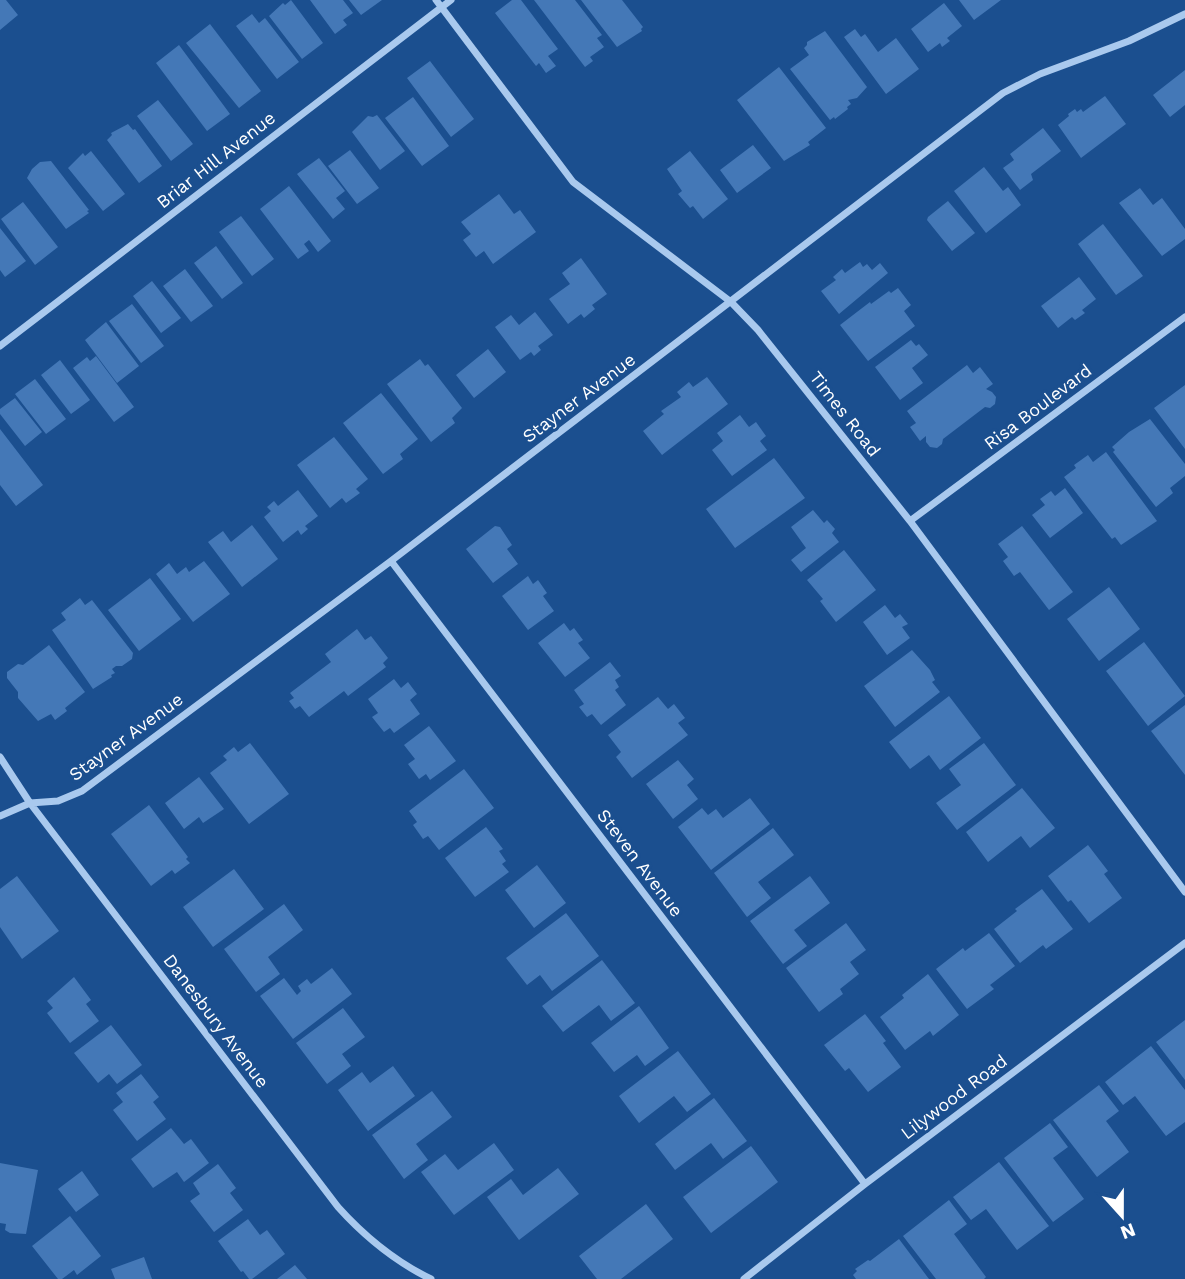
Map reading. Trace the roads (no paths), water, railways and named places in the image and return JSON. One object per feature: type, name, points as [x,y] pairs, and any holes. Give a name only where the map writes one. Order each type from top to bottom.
[{"type":"street","name":"Times Road","points":[[436,0],[573,182],[731,302],[758,330],[910,521],[1185,892]]},
{"type":"street","name":"Briar Hill Avenue","points":[[0,346],[451,0]]},
{"type":"street","name":"Stayner Avenue","points":[[0,817],[30,803],[58,801],[82,792],[391,561],[1003,93],[1040,74],[1129,41],[1185,14]]},
{"type":"street","name":"Risa Boulevard","points":[[910,521],[1185,317]]},
{"type":"street","name":"Steven Avenue","points":[[391,561],[865,1184]]},
{"type":"street","name":"Danesbury Avenue","points":[[0,757],[30,803],[338,1207],[357,1229],[380,1248],[407,1268],[431,1279]]},
{"type":"street","name":"Lilywood Road","points":[[744,1279],[865,1184],[1185,943]]}]
